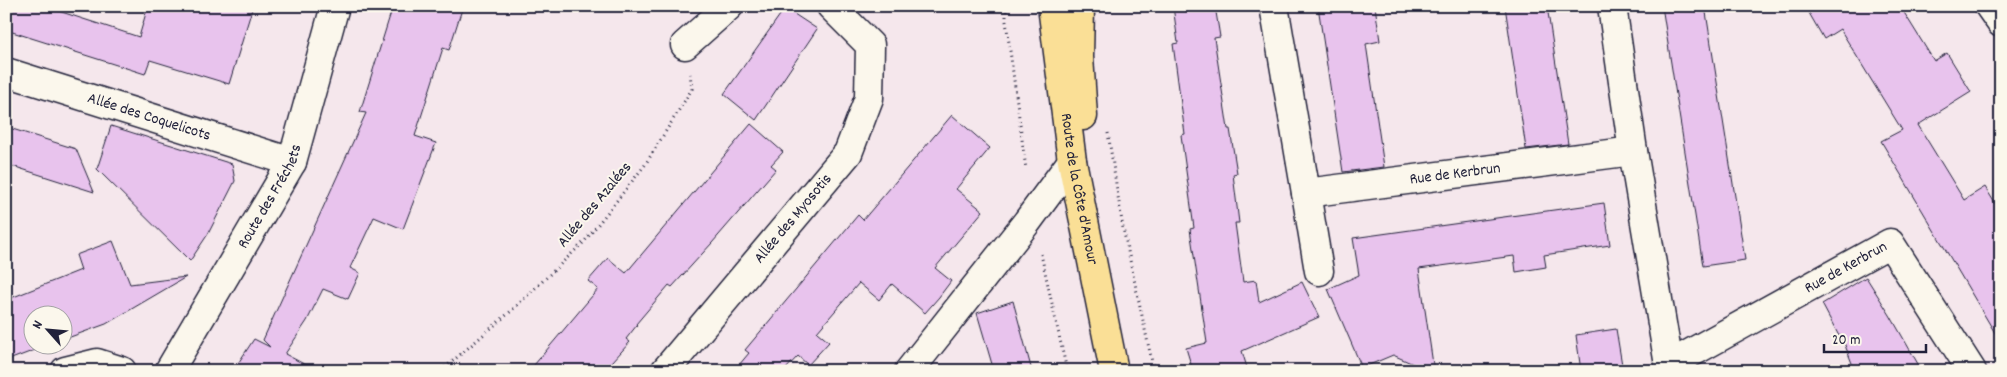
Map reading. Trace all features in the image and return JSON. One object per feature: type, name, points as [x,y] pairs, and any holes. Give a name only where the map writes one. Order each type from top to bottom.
[{"type":"main road","name":"Route de la Côte d'Amour","points":[[1052,6],[1072,162],[1114,371]]},
{"type":"main road","name":"Route de la Côte d'Amour","points":[[1080,6],[1078,57],[1085,146],[1104,260],[1130,371]]},
{"type":"street","name":"Route des Fréchets","points":[[169,371],[292,162],[336,6]]},
{"type":"street","points":[[685,45],[729,6]]},
{"type":"street","name":"Allée des Myosotis","points":[[665,371],[848,153],[870,98],[870,46],[831,6]]},
{"type":"street","points":[[1274,6],[1319,270]]},
{"type":"street","name":"Rue de Kerbrun","points":[[1612,6],[1633,150],[1670,368],[1890,243],[1972,371]]},
{"type":"street","points":[[1989,6],[2001,23]]},
{"type":"street","name":"Allée des Coquelicots","points":[[6,72],[292,162]]},
{"type":"street","name":"Rue de Kerbrun","points":[[1306,193],[1633,150]]},
{"type":"street","points":[[909,371],[1072,162]]},
{"type":"street","points":[[65,371],[97,363],[122,371]]},
{"type":"path","name":"Allée des Azalées","points":[[442,371],[510,312],[584,242],[645,165],[692,89],[685,45]]},
{"type":"path","points":[[1107,125],[1123,228],[1154,371]]},
{"type":"building","points":[[6,6],[43,6],[139,37],[148,6],[253,6],[229,84],[150,60],[145,74],[6,30]]},
{"type":"building","points":[[393,6],[463,6],[449,50],[443,48],[415,136],[436,143],[403,229],[374,217],[350,268],[360,273],[348,299],[323,289],[307,321],[285,354],[317,371],[233,371],[254,339],[270,347],[263,340],[366,113],[360,112]]},
{"type":"building","points":[[1173,6],[1215,6],[1220,37],[1214,38],[1237,173],[1233,174],[1239,223],[1235,223],[1243,282],[1256,280],[1259,302],[1302,282],[1319,317],[1242,351],[1248,371],[1193,371],[1186,348],[1207,343],[1190,229],[1194,228],[1181,135],[1185,134],[1173,44],[1178,43]]},
{"type":"building","points":[[1318,6],[1375,6],[1380,41],[1366,44],[1384,167],[1343,172]]},
{"type":"building","points":[[1505,6],[1547,6],[1568,144],[1526,149]]},
{"type":"building","points":[[1662,6],[1705,6],[1745,260],[1703,266]]},
{"type":"building","points":[[1805,6],[1900,6],[1934,61],[1947,53],[1971,92],[1918,125],[1964,200],[1985,187],[2001,213],[2001,343],[1881,141],[1902,130],[1840,29],[1824,39]]},
{"type":"building","points":[[785,8],[817,29],[756,120],[724,94]]},
{"type":"building","points":[[952,115],[990,148],[956,189],[983,211],[935,268],[951,281],[939,297],[925,313],[892,284],[879,300],[859,283],[817,332],[829,342],[808,365],[798,356],[784,371],[734,371],[749,353],[745,350],[858,215],[863,220]]},
{"type":"building","points":[[751,124],[783,152],[771,165],[776,169],[672,287],[669,285],[636,324],[626,339],[630,342],[604,371],[529,371],[598,289],[588,281],[608,258],[626,273]]},
{"type":"building","points":[[111,126],[232,164],[235,181],[208,234],[190,261],[97,169]]},
{"type":"building","points":[[6,127],[76,149],[94,192],[6,164]]},
{"type":"building","points":[[1604,203],[1610,245],[1544,255],[1546,267],[1516,272],[1514,256],[1419,269],[1434,371],[1429,371],[1393,355],[1362,368],[1328,289],[1359,275],[1353,238]]},
{"type":"building","points":[[113,241],[130,284],[186,277],[106,324],[72,336],[72,304],[22,304],[22,354],[25,354],[6,361],[6,300],[81,270],[76,255]]},
{"type":"building","points":[[1866,277],[1922,371],[1855,371],[1841,335],[1839,336],[1822,304]]},
{"type":"building","points":[[1013,301],[1032,371],[994,371],[977,313]]},
{"type":"building","points":[[1616,329],[1623,371],[1581,371],[1576,335]]}]
